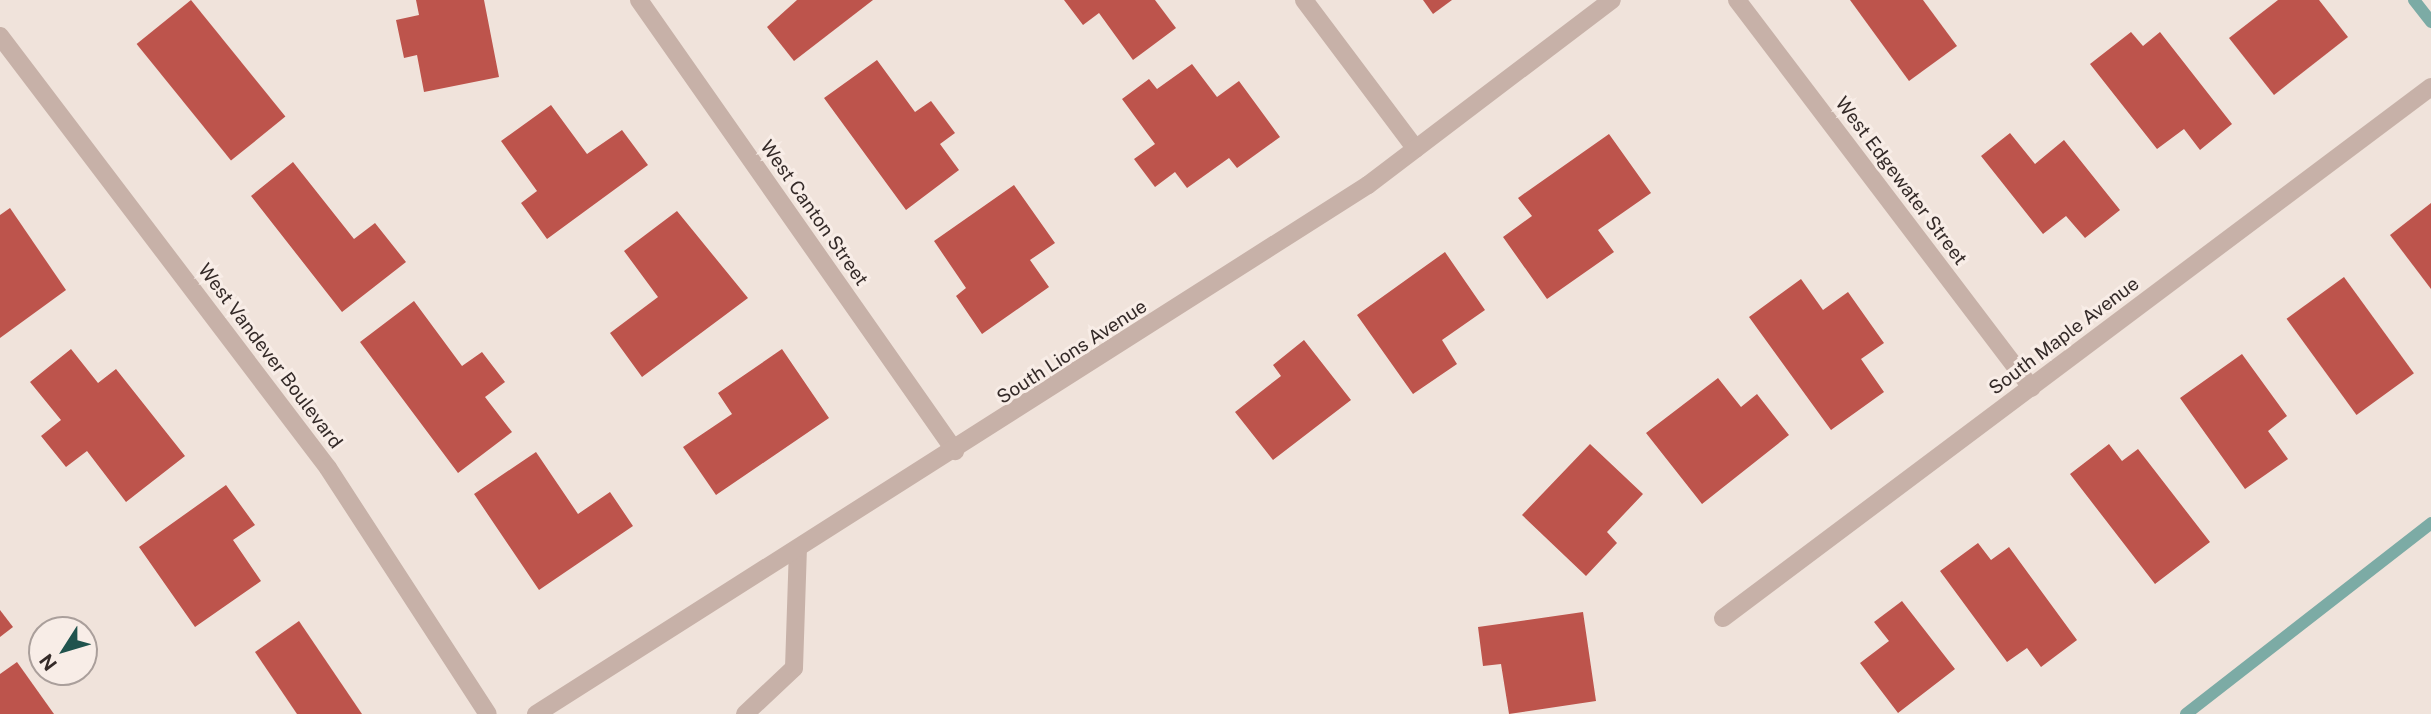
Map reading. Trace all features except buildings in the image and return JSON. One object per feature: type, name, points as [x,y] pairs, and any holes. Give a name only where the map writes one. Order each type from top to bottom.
[{"type":"street","name":"West Canton Street","points":[[639,0],[955,450]]},
{"type":"street","points":[[1304,0],[1416,149]]},
{"type":"street","name":"South Lions Avenue","points":[[536,714],[955,450],[1416,149],[1612,0]]},
{"type":"street","name":"West Edgewater Street","points":[[1737,0],[2031,388]]},
{"type":"street","name":"West Vandever Boulevard","points":[[0,36],[328,468],[488,714]]},
{"type":"street","name":"South Maple Avenue","points":[[1723,618],[2431,87]]},
{"type":"street","points":[[745,714],[794,667],[798,549]]},
{"type":"waterway","points":[[2414,0],[2431,22]]},
{"type":"waterway","points":[[2186,714],[2431,523]]}]
